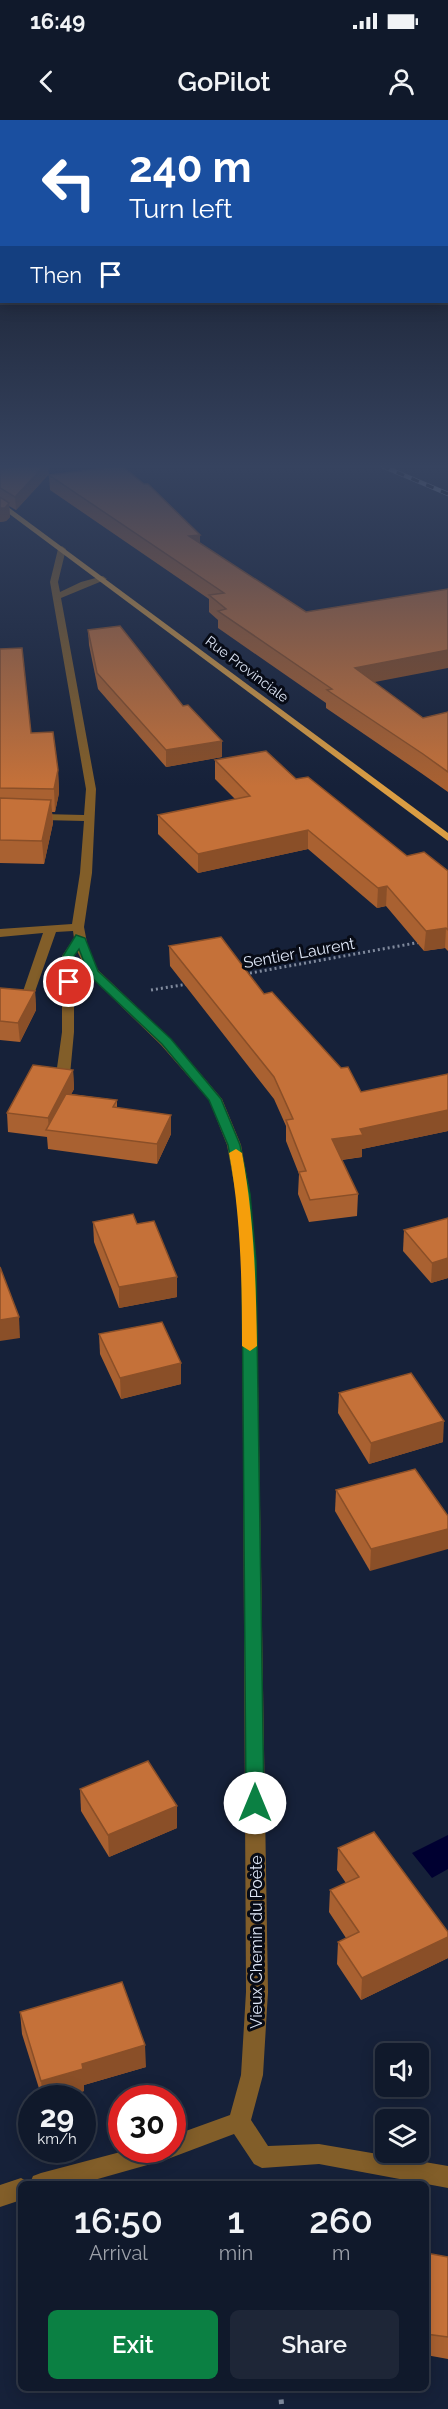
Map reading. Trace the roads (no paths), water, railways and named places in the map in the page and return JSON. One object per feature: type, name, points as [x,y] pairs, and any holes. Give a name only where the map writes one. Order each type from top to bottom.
[{"type":"main road","name":"Rue Provinciale","points":[[95,573],[448,838]]},
{"type":"street","points":[[56,573],[54,582],[57,597],[84,584],[103,579]]},
{"type":"street","name":"Vieux Chemin du Poète","points":[[57,597],[91,789],[86,873],[79,932],[93,972],[166,1042],[215,1099],[234,1145],[243,1194],[249,1261],[257,1992],[252,2075],[239,2122]]},
{"type":"street","points":[[0,816],[90,818]]},
{"type":"street","points":[[25,1003],[51,929]]},
{"type":"street","points":[[0,933],[51,929],[79,932],[68,956],[68,1032],[63,1074]]},
{"type":"street","points":[[186,2142],[239,2122],[262,2157],[320,2154],[448,2176]]},
{"type":"street","points":[[52,2181],[118,2163]]},
{"type":"street","points":[[0,2196],[18,2191]]}]
